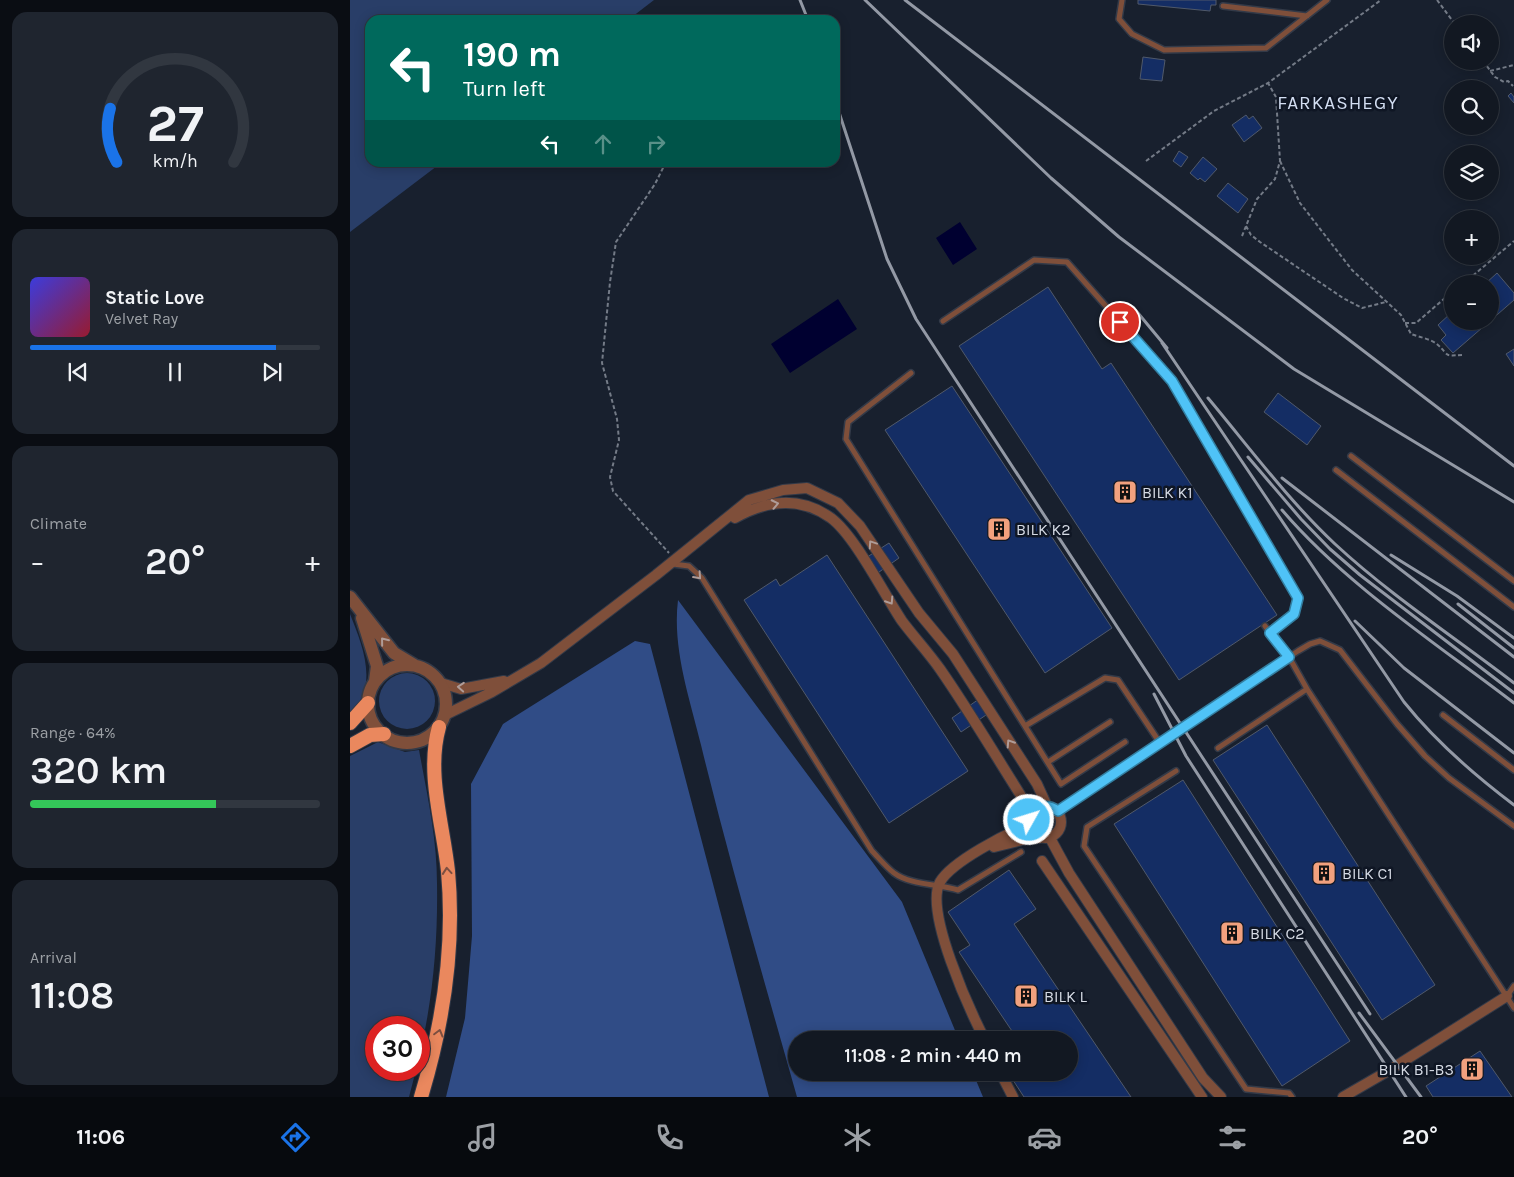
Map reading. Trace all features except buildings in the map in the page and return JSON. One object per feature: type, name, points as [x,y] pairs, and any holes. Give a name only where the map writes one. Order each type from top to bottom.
[{"type":"highway","points":[[350,723],[368,703]]},
{"type":"highway","points":[[421,1097],[442,1021],[448,972],[448,872],[438,798],[434,745],[442,721]]},
{"type":"highway","points":[[350,746],[370,735],[384,734]]},
{"type":"street","points":[[360,611],[376,666],[375,681],[368,703],[371,719],[384,734],[396,742],[413,743],[431,735],[442,721],[564,646],[673,562],[749,500],[783,490],[807,488],[838,502],[860,526],[919,613],[953,654],[1037,784],[1047,806]]},
{"type":"street","points":[[714,529],[751,509],[782,502],[802,504],[831,519],[848,536],[903,622],[940,668],[1032,813]]},
{"type":"street","points":[[350,598],[394,653],[414,665],[428,670],[441,684],[446,698],[442,721]]},
{"type":"street","points":[[375,681],[391,668],[414,665]]},
{"type":"street","points":[[441,684],[461,688],[485,686],[514,678]]},
{"type":"street","points":[[977,853],[1020,840],[1045,838],[1059,832],[1062,821],[1058,811],[1047,806],[1041,806],[1032,813],[1029,824],[1033,833],[1045,838],[1202,1078],[1221,1097]]},
{"type":"street","points":[[981,1031],[965,999],[942,930],[937,898],[939,884],[959,864],[1029,824]]},
{"type":"street","points":[[1042,861],[1202,1097]]},
{"type":"street","points":[[1343,1097],[1507,996]]},
{"type":"street","points":[[1005,1081],[1013,1097]]},
{"type":"lane","points":[[1122,0],[1119,19],[1132,34],[1164,50],[1266,48],[1326,0]]},
{"type":"lane","points":[[1223,6],[1307,16]]},
{"type":"lane","points":[[943,321],[1034,260],[1067,262],[1172,381],[1298,598],[1294,614],[1270,633]]},
{"type":"lane","points":[[911,373],[848,422],[846,439],[1061,784],[1125,742]]},
{"type":"lane","points":[[1350,456],[1514,581]]},
{"type":"lane","points":[[1336,470],[1514,607]]},
{"type":"lane","points":[[673,562],[689,566],[702,578],[872,851],[895,874],[920,883],[939,884],[958,890],[1021,852]]},
{"type":"lane","points":[[1265,626],[1289,657],[1307,689],[1514,1008]]},
{"type":"lane","points":[[1058,811],[1289,657],[1310,644],[1320,641],[1340,650],[1397,724],[1425,756],[1450,778],[1514,826]]},
{"type":"lane","points":[[1025,726],[1105,678],[1118,680],[1160,743]]},
{"type":"lane","points":[[1218,748],[1307,689]]},
{"type":"lane","points":[[1443,715],[1514,770]]},
{"type":"lane","points":[[1048,762],[1110,722]]},
{"type":"lane","points":[[1176,771],[1087,827],[1084,846],[1246,1090],[1289,1093],[1292,1097]]},
{"type":"lane","points":[[1507,996],[1514,986]]},
{"type":"path","points":[[1146,161],[1214,111],[1268,83],[1381,0]]},
{"type":"path","points":[[1437,0],[1448,15]]},
{"type":"path","points":[[1512,86],[1508,81],[1504,82],[1495,77],[1490,71],[1514,65]]},
{"type":"path","points":[[1242,236],[1257,199],[1276,179],[1280,161],[1276,97],[1268,83]]},
{"type":"path","points":[[1280,161],[1300,202],[1352,270],[1401,316],[1410,334],[1438,344],[1442,352],[1449,356],[1462,355]]},
{"type":"path","points":[[664,167],[655,184],[616,242],[602,363],[617,419],[619,440],[610,477],[613,491],[673,562]]},
{"type":"path","points":[[1246,226],[1251,235],[1260,242],[1343,298],[1362,308],[1388,302]]},
{"type":"path","points":[[1474,275],[1514,241]]},
{"type":"path","points":[[1405,323],[1416,323],[1444,299]]},
{"type":"shaded area","points":[[350,0],[654,0],[634,15],[365,15],[365,167],[436,167],[350,232]]},
{"type":"shaded area","points":[[960,222],[977,249],[953,265],[936,238]]},
{"type":"shaded area","points":[[838,299],[857,329],[790,373],[771,344]]},
{"type":"shaded area","points":[[678,600],[902,902],[955,1031],[788,1031],[788,1065],[735,878],[687,692],[680,655],[677,618]]},
{"type":"shaded area","points":[[350,614],[363,652],[366,678],[364,691],[359,703],[350,713]]},
{"type":"shaded area","points":[[635,641],[650,644],[769,1097],[446,1097],[465,1018],[472,936],[471,784],[503,724]]},
{"type":"shaded area","points":[[407,673],[418,675],[427,681],[433,690],[435,701],[433,712],[427,721],[418,727],[407,729],[396,727],[387,721],[381,712],[379,701],[381,690],[387,681],[396,675]]},
{"type":"shaded area","points":[[378,742],[405,752],[419,750],[431,816],[437,866],[437,905],[435,949],[428,1016],[365,1016],[365,1081],[413,1081],[409,1097],[350,1097],[350,756]]},
{"type":"shaded area","points":[[792,1081],[976,1081],[983,1097],[797,1097]]},
{"type":"railway","points":[[800,0],[806,15]]},
{"type":"railway","points":[[865,0],[1051,178],[1119,237],[1294,369],[1514,502]]},
{"type":"railway","points":[[905,0],[1514,466]]},
{"type":"railway","points":[[840,115],[887,259],[916,319],[1370,1014]]},
{"type":"railway","points":[[1133,307],[1167,348]]},
{"type":"railway","points":[[1162,343],[1404,702],[1429,731],[1456,757],[1514,805]]},
{"type":"railway","points":[[1208,398],[1285,491],[1335,544],[1378,581],[1514,683]]},
{"type":"railway","points":[[1248,457],[1301,519],[1330,549],[1360,575],[1514,693]]},
{"type":"railway","points":[[1282,478],[1514,657]]},
{"type":"railway","points":[[1282,510],[1307,537],[1363,588],[1423,636],[1514,703]]},
{"type":"railway","points":[[1391,555],[1457,596],[1514,638]]},
{"type":"railway","points":[[1458,604],[1514,648]]},
{"type":"railway","points":[[1355,621],[1404,668],[1514,753]]},
{"type":"railway","points":[[1154,694],[1186,756],[1406,1097]]},
{"type":"railway","points":[[1359,1013],[1421,1097]]},
{"type":"place","name":"BILK K1","points":[[1125,492]]},
{"type":"place","name":"BILK K2","points":[[999,529]]},
{"type":"place","name":"BILK C1","points":[[1324,873]]},
{"type":"place","name":"BILK C2","points":[[1232,933]]},
{"type":"place","name":"BILK L","points":[[1026,996]]},
{"type":"place","name":"BILK B1-B3","points":[[1472,1069]]},
{"type":"district","name":"FARKASHEGY","points":[[1338,103]]},
{"type":"route","points":[[1029,820],[1032,813],[1041,806],[1054,808],[1058,811],[1289,657],[1270,633],[1294,614],[1298,598],[1172,381],[1120,322]]}]
